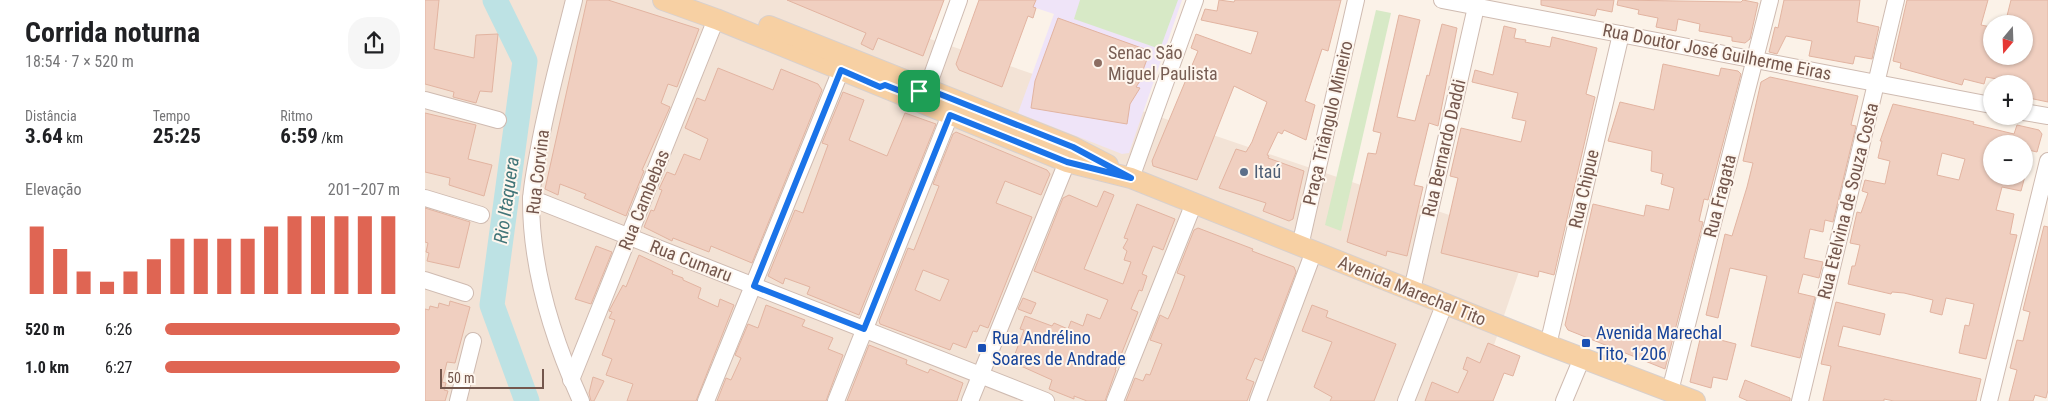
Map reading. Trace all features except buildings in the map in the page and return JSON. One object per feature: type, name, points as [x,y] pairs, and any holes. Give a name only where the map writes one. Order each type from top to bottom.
[{"type":"main road","name":"Avenida Marechal Tito","points":[[703,0],[1073,147],[1131,178],[1194,204],[1547,345],[1695,401]]},
{"type":"main road","points":[[674,2],[1067,162],[1082,159],[1131,178]]},
{"type":"main road","points":[[880,87],[885,85],[903,92],[927,89]]},
{"type":"street","name":"Rua Corvina","points":[[575,0],[544,124],[531,198],[533,246],[541,289],[553,330],[571,380],[581,401]]},
{"type":"street","points":[[927,89],[959,0]]},
{"type":"street","points":[[1131,178],[1195,0]]},
{"type":"street","name":"Praça Triângulo Mineiro","points":[[1258,401],[1307,248],[1356,0]]},
{"type":"street","name":"Rua Doutor José Guilherme Eiras","points":[[1442,0],[1983,104]]},
{"type":"street","name":"Rua Fragata","points":[[1671,391],[1770,0]]},
{"type":"street","name":"Rua Etelvina de Souza Costa","points":[[1800,401],[1896,0]]},
{"type":"street","name":"Rua Bernardo Daddi","points":[[1412,290],[1477,6]]},
{"type":"street","name":"Rua Cambebas","points":[[571,380],[716,20]]},
{"type":"street","name":"Rua Chipue","points":[[1547,345],[1621,34]]},
{"type":"street","points":[[706,401],[841,70]]},
{"type":"street","points":[[425,100],[498,120]]},
{"type":"street","points":[[2033,114],[2048,116]]},
{"type":"street","points":[[836,401],[950,115]]},
{"type":"street","points":[[1989,401],[2048,161]]},
{"type":"street","points":[[970,401],[1067,162]]},
{"type":"street","points":[[425,198],[481,215]]},
{"type":"street","name":"Rua Cumaru","points":[[531,198],[1046,401]]},
{"type":"street","points":[[1115,401],[1194,204]]},
{"type":"street","points":[[425,280],[465,293]]},
{"type":"street","points":[[1406,401],[1445,303]]},
{"type":"street","points":[[458,401],[473,341]]},
{"type":"street","points":[[1564,401],[1582,358]]},
{"type":"shaded area","points":[[425,0],[815,0],[1529,242],[1475,401],[425,401]]},
{"type":"shaded area","name":"Senac São Miguel Paulista","points":[[1036,0],[1182,0],[1129,153],[1122,154],[1018,113],[1054,14],[1033,7]]},
{"type":"green space","points":[[1080,0],[1178,0],[1160,49],[1074,19]]},
{"type":"green space","points":[[1376,10],[1391,13],[1341,231],[1325,225]]},
{"type":"waterway","name":"Rio Itaquera","points":[[495,0],[525,61],[492,305],[527,401]]},
{"type":"place","name":"Senac São Miguel Paulista","points":[[1098,63]]},
{"type":"place","name":"Itaú","points":[[1244,172]]},
{"type":"place","name":"Avenida Marechal Tito, 1206","points":[[1586,343]]},
{"type":"place","name":"Rua Andrélino Soares de Andrade","points":[[982,348]]},
{"type":"route","points":[[841,70],[880,87],[885,85],[903,92],[919,91],[927,89],[1073,147],[1127,174],[1131,178],[1067,162],[950,115],[864,329],[754,286],[841,70]]}]
